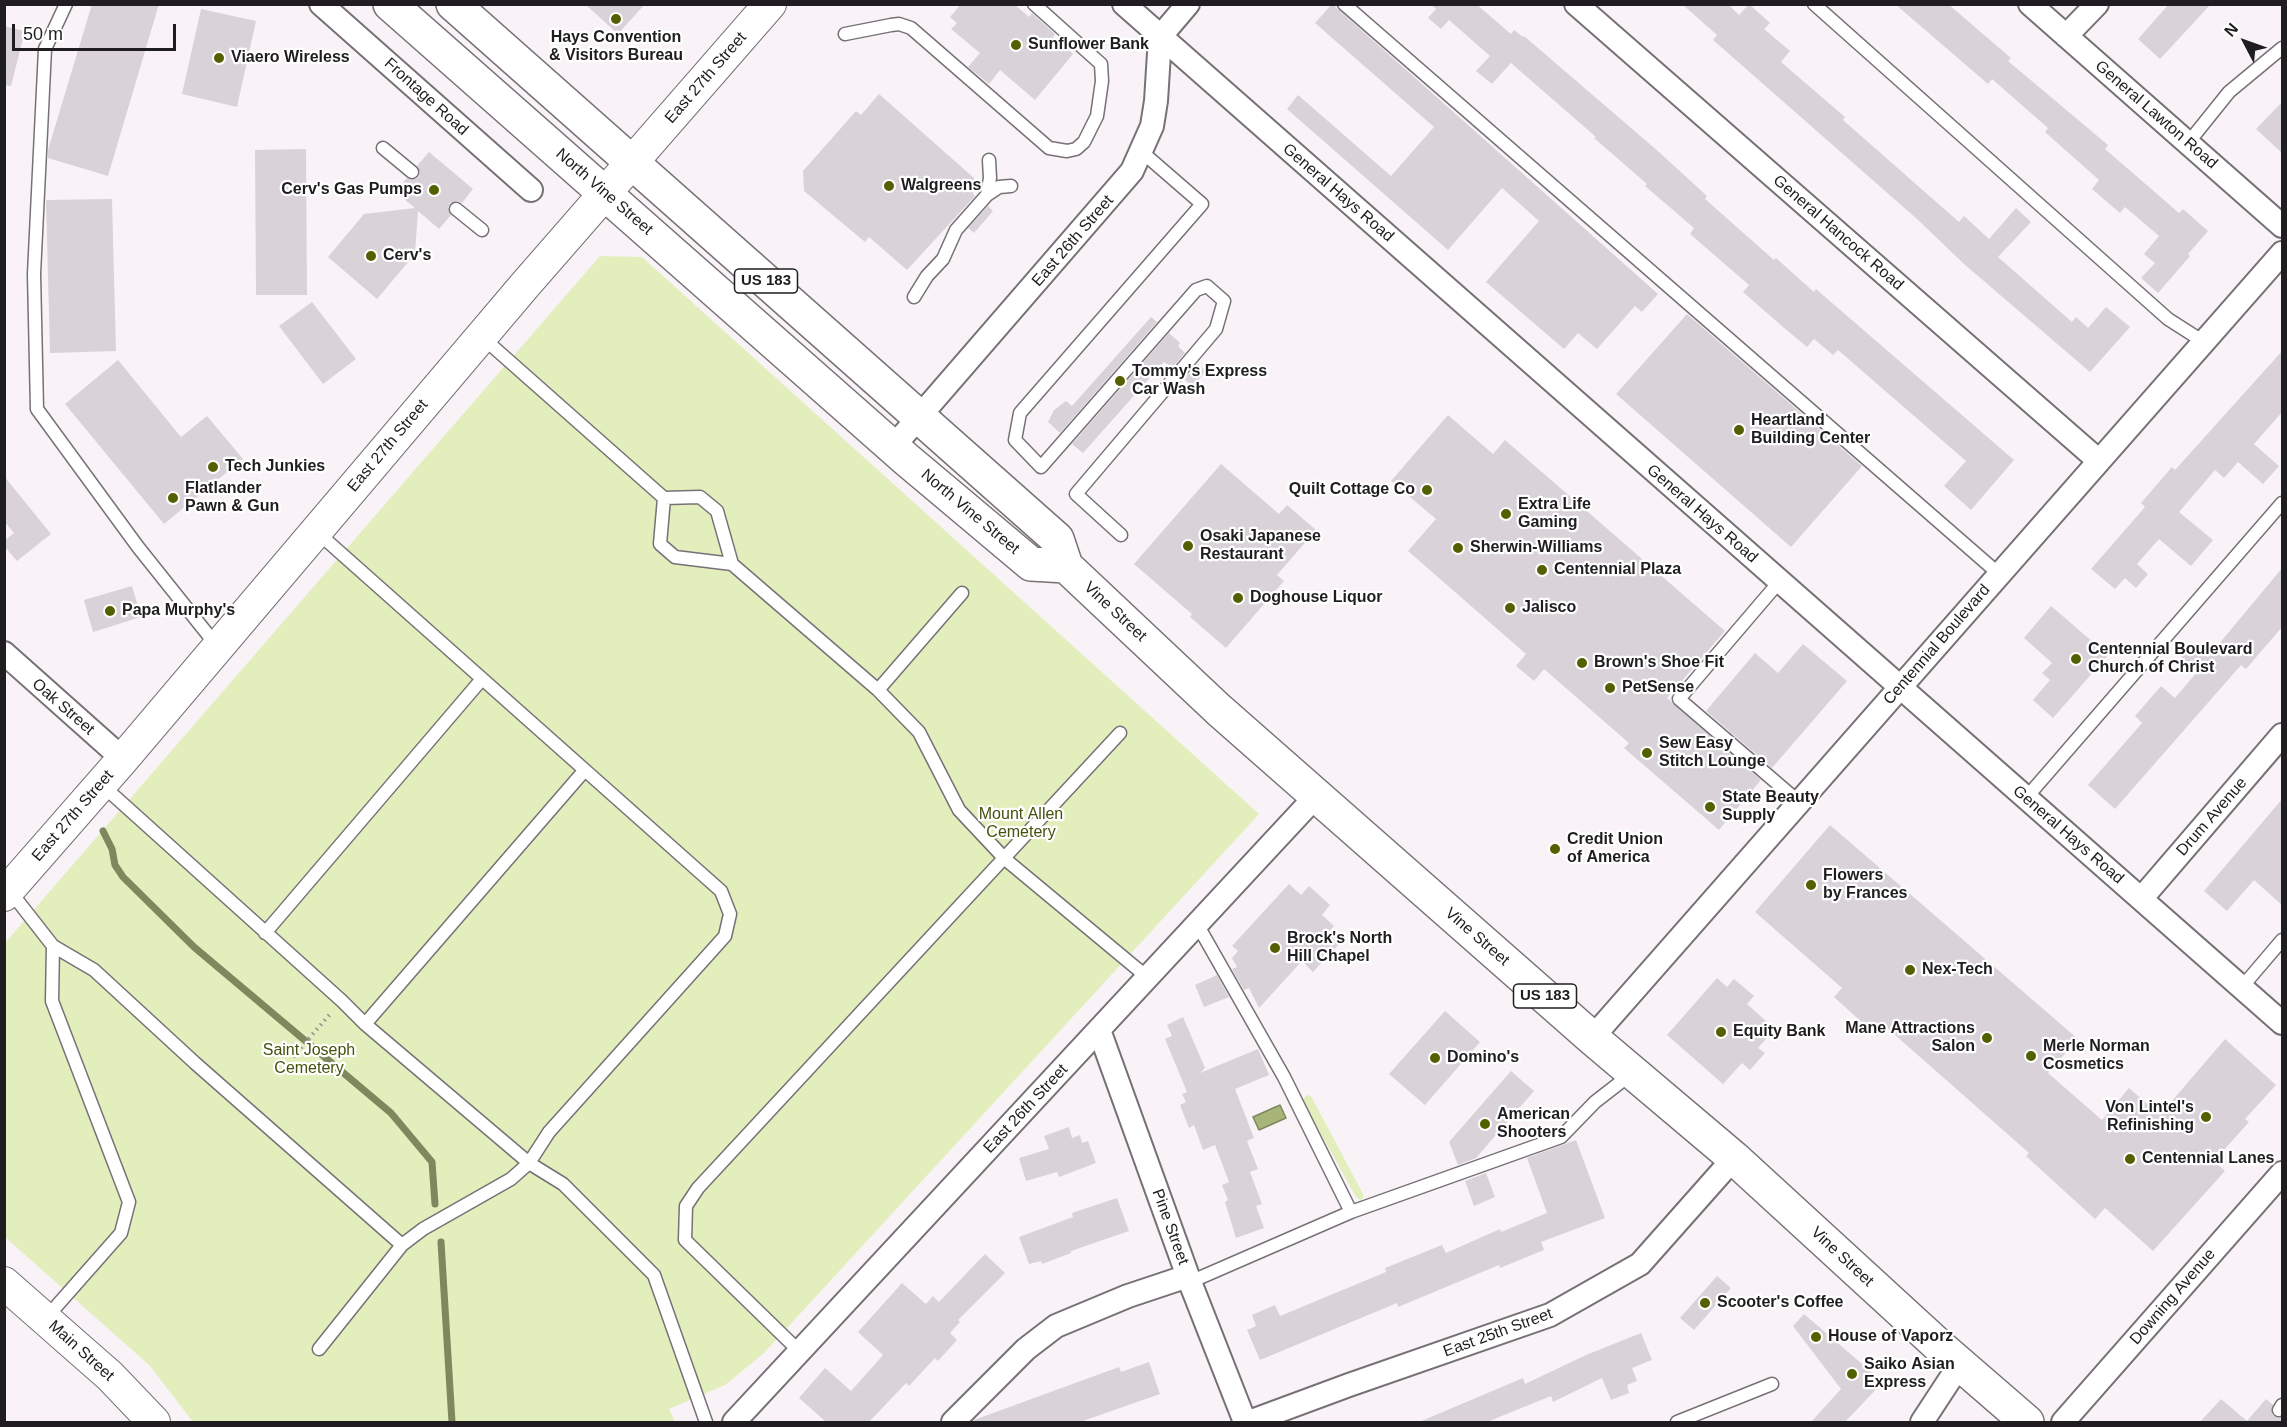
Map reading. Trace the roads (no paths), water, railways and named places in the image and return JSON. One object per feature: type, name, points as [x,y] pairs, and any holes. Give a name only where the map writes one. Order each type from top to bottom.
[{"type":"main road","name":"North Vine Street","points":[[390,4],[893,447],[1031,564],[1066,566]]},
{"type":"main road","name":"US 183","points":[[453,4],[1057,538],[1066,566]]},
{"type":"main road","name":"East 27th Street","points":[[7,892],[123,759],[481,336],[770,4]]},
{"type":"main road","name":"Vine Street","points":[[1066,566],[1219,710],[1592,1038],[1734,1158],[2027,1422]]},
{"type":"main road","name":"Main Street","points":[[4,1283],[110,1376],[154,1422]]},
{"type":"street","name":"Frontage Road","points":[[321,4],[531,190]]},
{"type":"street","name":"General Hays Road","points":[[1124,4],[2283,1023]]},
{"type":"street","points":[[1160,37],[1188,4]]},
{"type":"street","name":"General Hancock Road","points":[[1576,4],[2099,462]]},
{"type":"street","name":"General Lawton Road","points":[[2030,4],[2283,226]]},
{"type":"street","points":[[2066,36],[2097,4]]},
{"type":"street","name":"East 26th Street","points":[[893,447],[1132,171],[1152,126],[1160,37]]},
{"type":"street","name":"Centennial Boulevard","points":[[1592,1038],[2283,253]]},
{"type":"street","name":"Oak Street","points":[[4,654],[123,759]]},
{"type":"street","name":"Drum Avenue","points":[[2141,899],[2283,735]]},
{"type":"street","name":"East 26th Street","points":[[734,1422],[1317,795]]},
{"type":"street","name":"Pine Street","points":[[1099,1030],[1189,1279],[1247,1422]]},
{"type":"street","name":"East 25th Street","points":[[1247,1422],[1550,1316],[1640,1264],[1734,1158]]},
{"type":"street","name":"Downing Avenue","points":[[2063,1422],[2283,1173]]},
{"type":"street","points":[[953,1422],[1026,1349],[1056,1326],[1128,1296],[1189,1279]]},
{"type":"street","points":[[1922,1422],[1960,1364]]},
{"type":"lane","points":[[66,4],[45,49],[34,274],[38,409],[138,547],[218,647]]},
{"type":"lane","points":[[845,34],[891,24],[911,28],[1049,148],[1067,151],[1076,149],[1084,142],[1093,124],[1100,98],[1101,64],[1034,4]]},
{"type":"lane","points":[[1344,4],[2000,574]]},
{"type":"lane","points":[[1814,4],[2168,319],[2204,342]]},
{"type":"lane","points":[[2188,143],[2229,92],[2283,48]]},
{"type":"lane","points":[[383,148],[412,172]]},
{"type":"lane","points":[[1121,535],[1076,494],[1216,328],[1224,301],[1207,286],[1196,290],[1041,467],[1015,440],[1020,413],[1202,204],[1142,152]]},
{"type":"lane","points":[[987,195],[990,178],[989,159]]},
{"type":"lane","points":[[914,297],[927,276],[942,259],[956,230],[987,195],[999,187],[1011,186]]},
{"type":"lane","points":[[456,209],[482,230]]},
{"type":"lane","points":[[481,336],[664,498],[700,497],[717,511],[732,564],[878,690],[919,732],[959,810],[1005,859],[1148,978]]},
{"type":"lane","points":[[664,498],[660,544],[675,557],[732,564]]},
{"type":"lane","points":[[2026,798],[2283,503]]},
{"type":"lane","points":[[316,531],[721,891],[730,914],[725,936],[549,1131],[530,1163],[511,1179],[423,1229],[402,1245],[319,1349]]},
{"type":"lane","points":[[1779,582],[1679,699],[1799,802]]},
{"type":"lane","points":[[878,690],[962,593]]},
{"type":"lane","points":[[265,933],[482,679]]},
{"type":"lane","points":[[800,1352],[686,1240],[686,1206],[706,1179],[1120,733]]},
{"type":"lane","points":[[365,1024],[584,771]]},
{"type":"lane","points":[[101,784],[365,1024],[530,1163],[563,1184],[654,1275],[706,1422]]},
{"type":"lane","points":[[7,892],[53,946],[94,970],[195,1063],[402,1245]]},
{"type":"lane","points":[[1197,924],[1284,1077],[1351,1212]]},
{"type":"lane","points":[[2242,987],[2283,940]]},
{"type":"lane","points":[[45,1319],[121,1233],[129,1202],[52,1001],[53,946]]},
{"type":"lane","points":[[1189,1279],[1351,1212],[1561,1137],[1594,1102],[1633,1072]]},
{"type":"lane","points":[[1677,1422],[1772,1384]]},
{"type":"waterway","points":[[103,831],[112,849],[115,865],[123,877],[194,947],[391,1113],[432,1162],[435,1204]]},
{"type":"waterway","points":[[441,1242],[452,1422]]},
{"type":"place","name":"Hays Convention & Visitors Bureau","points":[[616,19]]},
{"type":"place","name":"Sunflower Bank","points":[[1016,45]]},
{"type":"place","name":"Viaero Wireless","points":[[219,58]]},
{"type":"place","name":"Walgreens","points":[[889,186]]},
{"type":"place","name":"Cerv's Gas Pumps","points":[[434,190]]},
{"type":"place","name":"Cerv's","points":[[371,256]]},
{"type":"place","name":"Tommy's Express Car Wash","points":[[1120,381]]},
{"type":"place","name":"Heartland Building Center","points":[[1739,430]]},
{"type":"place","name":"Tech Junkies","points":[[213,467]]},
{"type":"place","name":"Quilt Cottage Co","points":[[1427,490]]},
{"type":"place","name":"Flatlander Pawn & Gun","points":[[173,498]]},
{"type":"place","name":"Extra Life Gaming","points":[[1506,514]]},
{"type":"place","name":"Osaki Japanese Restaurant","points":[[1188,546]]},
{"type":"place","name":"Sherwin-Williams","points":[[1458,548]]},
{"type":"place","name":"Centennial Plaza","points":[[1542,570]]},
{"type":"place","name":"Doghouse Liquor","points":[[1238,598]]},
{"type":"place","name":"Jalisco","points":[[1510,608]]},
{"type":"place","name":"Papa Murphy's","points":[[110,611]]},
{"type":"place","name":"Centennial Boulevard Church of Christ","points":[[2076,659]]},
{"type":"place","name":"Brown's Shoe Fit","points":[[1582,663]]},
{"type":"place","name":"PetSense","points":[[1610,688]]},
{"type":"place","name":"Sew Easy Stitch Lounge","points":[[1647,753]]},
{"type":"place","name":"State Beauty Supply","points":[[1710,807]]},
{"type":"place","name":"Credit Union of America","points":[[1555,849]]},
{"type":"place","name":"Flowers by Frances","points":[[1811,885]]},
{"type":"place","name":"Brock's North Hill Chapel","points":[[1275,948]]},
{"type":"place","name":"Nex-Tech","points":[[1910,970]]},
{"type":"place","name":"Equity Bank","points":[[1721,1032]]},
{"type":"place","name":"Mane Attractions Salon","points":[[1987,1038]]},
{"type":"place","name":"Merle Norman Cosmetics","points":[[2031,1056]]},
{"type":"place","name":"Domino's","points":[[1435,1058]]},
{"type":"place","name":"Von Lintel's Refinishing","points":[[2206,1117]]},
{"type":"place","name":"American Shooters","points":[[1485,1124]]},
{"type":"place","name":"Centennial Lanes","points":[[2130,1159]]},
{"type":"place","name":"Scooter's Coffee","points":[[1705,1303]]},
{"type":"place","name":"House of Vaporz","points":[[1816,1337]]},
{"type":"place","name":"Saiko Asian Express","points":[[1852,1374]]},
{"type":"park label","name":"Mount Allen Cemetery","points":[[1021,824]]},
{"type":"park label","name":"Saint Joseph Cemetery","points":[[309,1060]]}]
